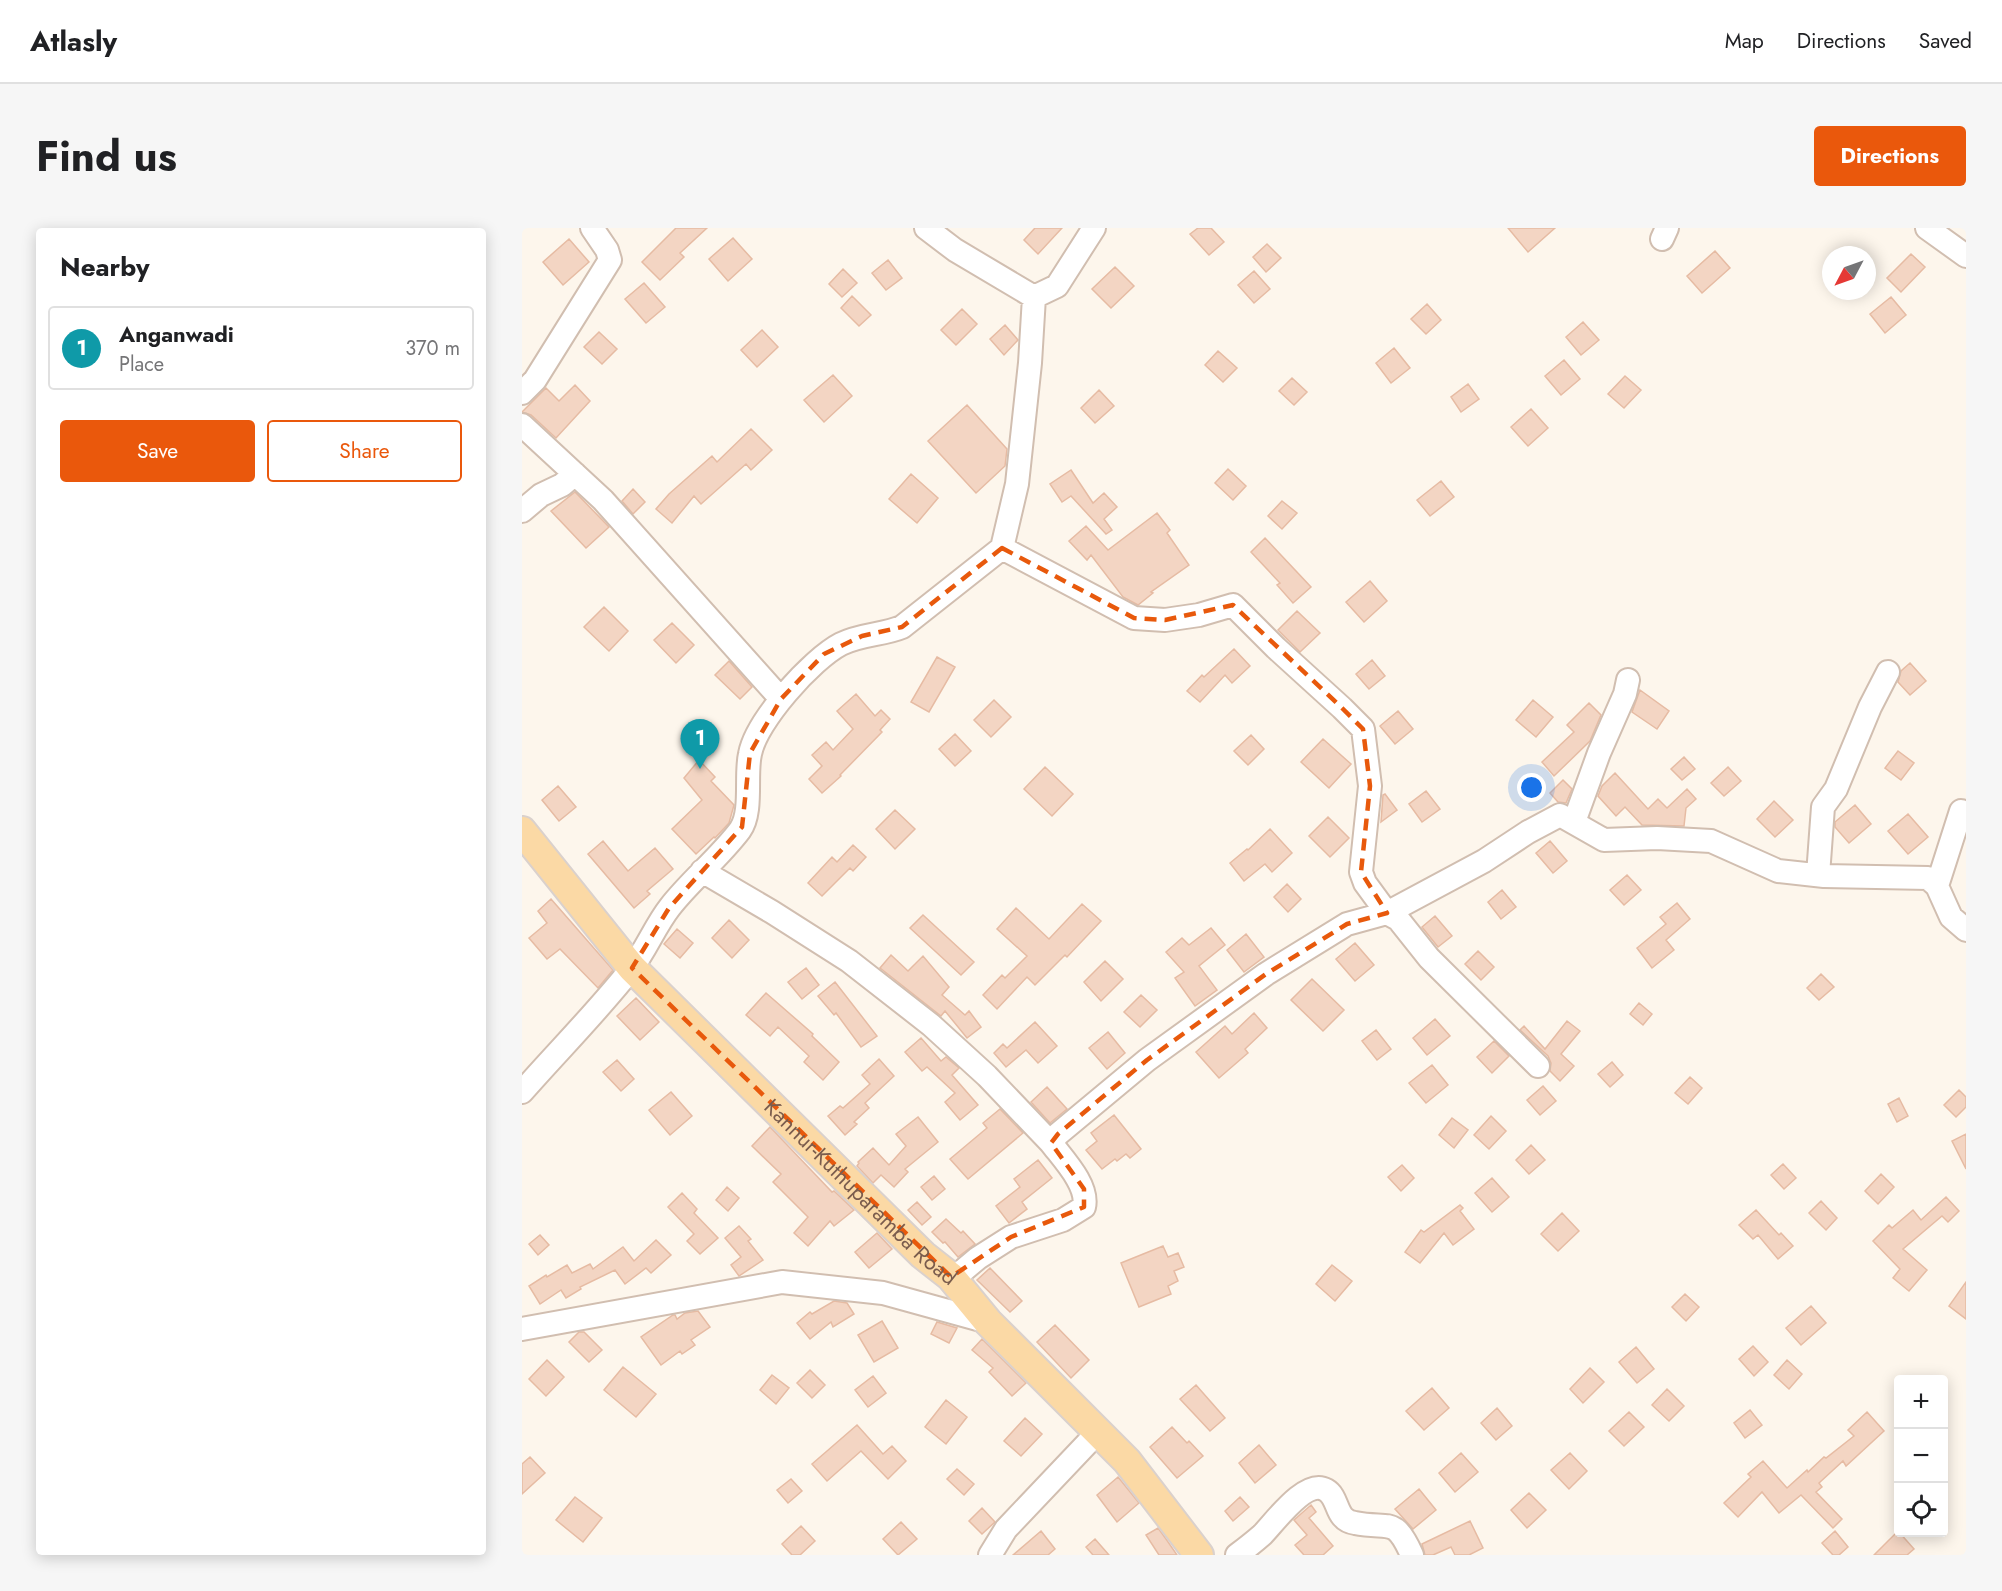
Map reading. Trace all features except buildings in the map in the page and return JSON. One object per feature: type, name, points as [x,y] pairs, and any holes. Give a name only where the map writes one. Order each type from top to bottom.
[{"type":"main road","name":"Kannur-Kuthuparamba Road","points":[[522,831],[632,968],[915,1246],[952,1279],[988,1322],[1127,1461],[1199,1555]]},
{"type":"street","points":[[522,393],[535,380],[610,260],[607,250],[592,228]]},
{"type":"street","points":[[926,228],[955,250],[1034,297]]},
{"type":"street","points":[[1034,297],[1057,286],[1094,228]]},
{"type":"street","points":[[1928,228],[1966,256]]},
{"type":"street","points":[[522,1092],[632,968],[669,908],[742,827],[746,812],[750,753],[761,728],[781,699],[824,654],[843,643],[862,636],[890,632],[902,627],[1002,548],[1017,484],[1030,363],[1034,297]]},
{"type":"street","points":[[522,425],[603,500],[781,699]]},
{"type":"street","points":[[522,511],[541,495],[562,485],[575,474]]},
{"type":"street","points":[[1002,548],[1134,618],[1165,620],[1199,615],[1233,605],[1342,708],[1363,729],[1370,786],[1361,872],[1365,883],[1387,913],[1398,919],[1429,958],[1538,1066]]},
{"type":"street","points":[[1818,875],[1823,807],[1836,789],[1870,707],[1888,672]]},
{"type":"street","points":[[1574,822],[1599,753],[1625,694],[1628,680]]},
{"type":"street","points":[[1937,886],[1961,811]]},
{"type":"street","points":[[1051,1143],[1058,1134],[1147,1060],[1266,974],[1347,924],[1387,913],[1484,861],[1548,820],[1560,815],[1604,840],[1657,838],[1711,841],[1778,871],[1818,875],[1928,878],[1937,886],[1951,917],[1966,930]]},
{"type":"street","points":[[702,872],[772,912],[849,961],[931,1024],[987,1076],[1051,1143],[1084,1189],[1086,1200],[1084,1207],[1063,1220],[1011,1237],[978,1258],[952,1279]]},
{"type":"street","points":[[522,1329],[782,1282],[883,1293],[988,1322]]},
{"type":"street","points":[[990,1555],[1006,1529],[1098,1432]]},
{"type":"street","points":[[1237,1555],[1260,1537],[1288,1505],[1309,1490],[1319,1488],[1326,1490],[1331,1496],[1344,1520],[1351,1523],[1389,1525],[1396,1528],[1405,1539],[1412,1555]]},
{"type":"highlighted area","points":[[1002,548],[1134,618],[1165,620],[1233,605],[1342,708],[1363,729],[1370,786],[1361,872],[1387,913],[1347,924],[1266,974],[1147,1060],[1058,1134],[1051,1143],[1084,1189],[1084,1207],[1011,1237],[951,1277],[632,968],[669,908],[742,827],[750,753],[781,699],[824,654],[862,636],[902,627]]},
{"type":"place","name":"Anganwadi","points":[[700,769]]}]
